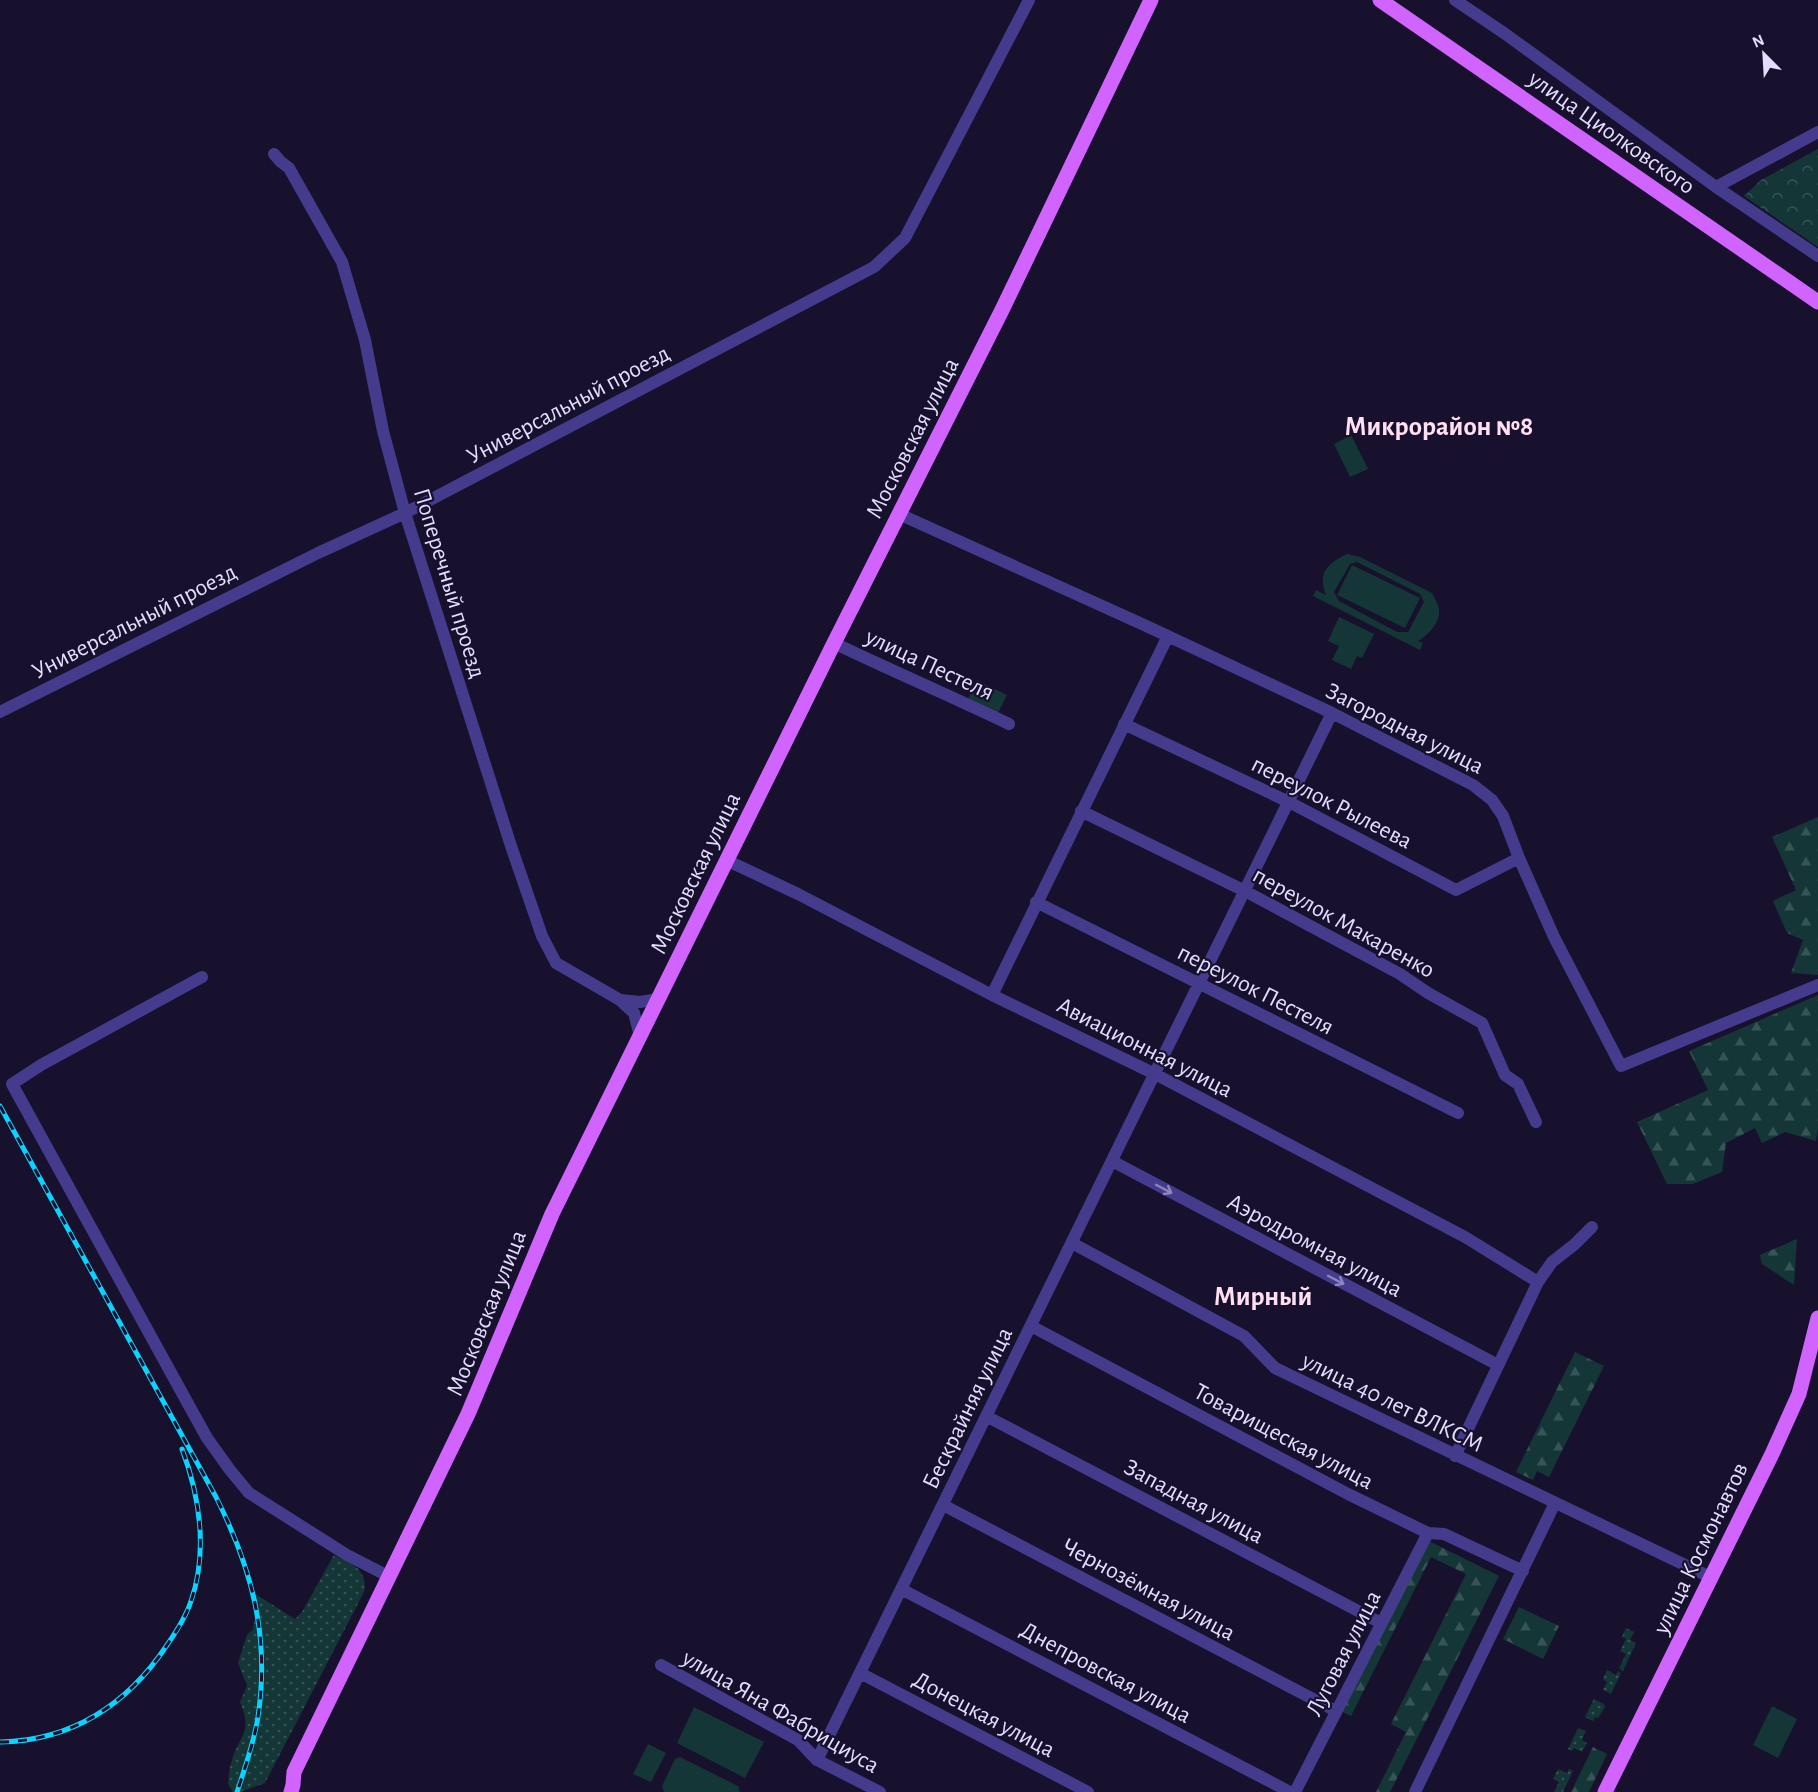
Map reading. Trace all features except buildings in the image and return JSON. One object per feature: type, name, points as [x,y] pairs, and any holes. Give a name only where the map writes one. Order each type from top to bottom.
[{"type":"main road","name":"Московская улица","points":[[291,1792],[294,1772],[468,1414],[544,1229],[834,643],[1002,310],[1151,0]]},
{"type":"main road","name":"улица Циолковского","points":[[1380,0],[1818,302]]},
{"type":"main road","name":"улица Космонавтов","points":[[1605,1792],[1772,1454],[1799,1394],[1818,1318]]},
{"type":"main road","name":"Московская улица","points":[[279,1792],[286,1778],[294,1772]]},
{"type":"street","name":"Универсальный проезд","points":[[0,712],[318,553],[405,513],[874,267],[905,238],[1029,0]]},
{"type":"street","points":[[1455,0],[1716,187],[1818,256]]},
{"type":"street","points":[[1716,187],[1818,132]]},
{"type":"street","name":"Поперечный проезд","points":[[274,153],[280,162],[289,168],[342,262],[365,340],[383,431],[405,513],[542,936],[556,963],[620,1000],[634,1013],[640,1036]]},
{"type":"street","name":"Загородная улица","points":[[899,514],[1332,713],[1473,785],[1492,800],[1503,816],[1554,937],[1621,1066],[1818,985]]},
{"type":"street","points":[[992,995],[1168,636]]},
{"type":"street","name":"улица Пестеля","points":[[834,643],[942,691],[1009,724]]},
{"type":"street","name":"Бескрайняя улица","points":[[817,1760],[1332,713]]},
{"type":"street","name":"переулок Рылеева","points":[[1124,724],[1289,802],[1456,890],[1519,858]]},
{"type":"street","name":"переулок Макаренко","points":[[1081,812],[1245,891],[1400,974],[1428,993],[1482,1023],[1505,1075],[1518,1084],[1536,1122]]},
{"type":"street","name":"Авиационная улица","points":[[726,860],[798,894],[992,995],[1155,1074],[1465,1237],[1538,1282]]},
{"type":"street","name":"переулок Пестеля","points":[[1036,902],[1458,1113]]},
{"type":"street","points":[[202,977],[41,1065],[12,1084],[207,1438],[230,1470],[249,1493],[347,1555],[390,1577]]},
{"type":"street","name":"Поперечный проезд","points":[[620,1000],[640,1002],[658,999]]},
{"type":"street","name":"Аэродромная улица","points":[[1112,1161],[1498,1365]]},
{"type":"street","points":[[1455,1456],[1538,1282],[1552,1262],[1592,1227]]},
{"type":"street","name":"улица 40 лет ВЛКСМ","points":[[1072,1243],[1244,1336],[1275,1368],[1710,1577]]},
{"type":"street","name":"Товарищеская улица","points":[[1031,1326],[1348,1494],[1428,1533],[1444,1534],[1522,1571]]},
{"type":"street","name":"Западная улица","points":[[986,1416],[1382,1623]]},
{"type":"street","points":[[1415,1792],[1555,1503]]},
{"type":"street","name":"Чернозёмная улица","points":[[943,1505],[1336,1711]]},
{"type":"street","name":"Луговая улица","points":[[1292,1792],[1428,1533]]},
{"type":"street","name":"Днепровская улица","points":[[902,1589],[1292,1792]]},
{"type":"street","name":"улица Яна Фабрициуса","points":[[661,1665],[798,1740],[817,1760],[880,1792]]},
{"type":"street","name":"Донецкая улица","points":[[860,1673],[1088,1792]]},
{"type":"green space","points":[[1818,149],[1818,247],[1744,196],[1761,180]]},
{"type":"green space","points":[[1351,435],[1368,469],[1350,477],[1334,444]]},
{"type":"green space","points":[[1347,554],[1360,557],[1432,593],[1439,608],[1438,617],[1432,629],[1418,641],[1423,643],[1420,650],[1313,596],[1316,590],[1326,595],[1323,575],[1329,566]],"holes":[[[1357,562],[1420,594],[1424,602],[1408,632],[1397,632],[1339,601],[1334,592],[1350,564]]]},
{"type":"green space","points":[[1352,565],[1420,598],[1405,628],[1337,595]]},
{"type":"green space","points":[[1339,617],[1374,634],[1362,658],[1357,656],[1351,669],[1332,660],[1339,646],[1328,641]]},
{"type":"green space","points":[[977,680],[1007,695],[998,713],[968,699]]},
{"type":"green space","points":[[1818,817],[1818,975],[1791,973],[1803,940],[1787,933],[1773,901],[1796,890],[1772,837]]},
{"type":"green space","points":[[1818,995],[1818,1128],[1816,1141],[1785,1132],[1762,1143],[1755,1128],[1726,1143],[1722,1172],[1693,1184],[1667,1184],[1637,1122],[1708,1090],[1689,1051]]},
{"type":"green space","points":[[1797,1239],[1794,1285],[1762,1264],[1760,1255]]},
{"type":"green space","points":[[1575,1352],[1604,1366],[1549,1477],[1537,1471],[1533,1480],[1516,1472]]},
{"type":"green space","points":[[1427,1540],[1499,1576],[1390,1792],[1376,1792],[1406,1732],[1391,1724],[1466,1574],[1431,1557],[1351,1716],[1341,1711]]},
{"type":"green space","points":[[334,1555],[361,1572],[364,1577],[364,1592],[265,1783],[240,1792],[233,1792],[228,1784],[229,1772],[235,1751],[244,1733],[244,1712],[240,1702],[247,1686],[238,1663],[247,1635],[253,1629],[255,1618],[251,1591],[295,1619],[302,1612]]},
{"type":"green space","points":[[1519,1607],[1559,1626],[1543,1659],[1503,1639]]},
{"type":"green space","points":[[1626,1628],[1634,1632],[1630,1640],[1636,1643],[1623,1671],[1619,1668],[1626,1654],[1620,1651],[1626,1639],[1622,1637]]},
{"type":"green space","points":[[1607,1670],[1616,1675],[1618,1671],[1621,1673],[1611,1694],[1603,1690],[1607,1682],[1603,1679]]},
{"type":"green space","points":[[1594,1699],[1604,1704],[1605,1707],[1598,1718],[1595,1717],[1593,1721],[1585,1717]]},
{"type":"green space","points":[[1772,1706],[1797,1719],[1778,1758],[1753,1745]]},
{"type":"green space","points":[[694,1707],[764,1742],[745,1778],[677,1743]]},
{"type":"green space","points":[[1578,1728],[1586,1731],[1582,1740],[1587,1743],[1582,1752],[1574,1748],[1572,1751],[1568,1749]]},
{"type":"green space","points":[[648,1744],[666,1753],[651,1782],[633,1774]]},
{"type":"green space","points":[[1593,1747],[1607,1754],[1589,1792],[1571,1792]]},
{"type":"green space","points":[[680,1757],[738,1786],[740,1792],[664,1792],[662,1786],[675,1759]]},
{"type":"green space","points":[[1558,1769],[1567,1773],[1569,1769],[1573,1771],[1563,1792],[1554,1792],[1559,1782],[1553,1779]]},
{"type":"railway","points":[[0,1106],[216,1497],[239,1550],[255,1604],[262,1659],[258,1717],[237,1792]]},
{"type":"railway","points":[[0,1742],[51,1735],[96,1715],[135,1685],[152,1666],[184,1619],[196,1582],[200,1525],[193,1486],[182,1449]]},
{"type":"district","name":"Микрорайон №8","points":[[1439,426]]},
{"type":"district","name":"Мирный","points":[[1263,1296]]}]
